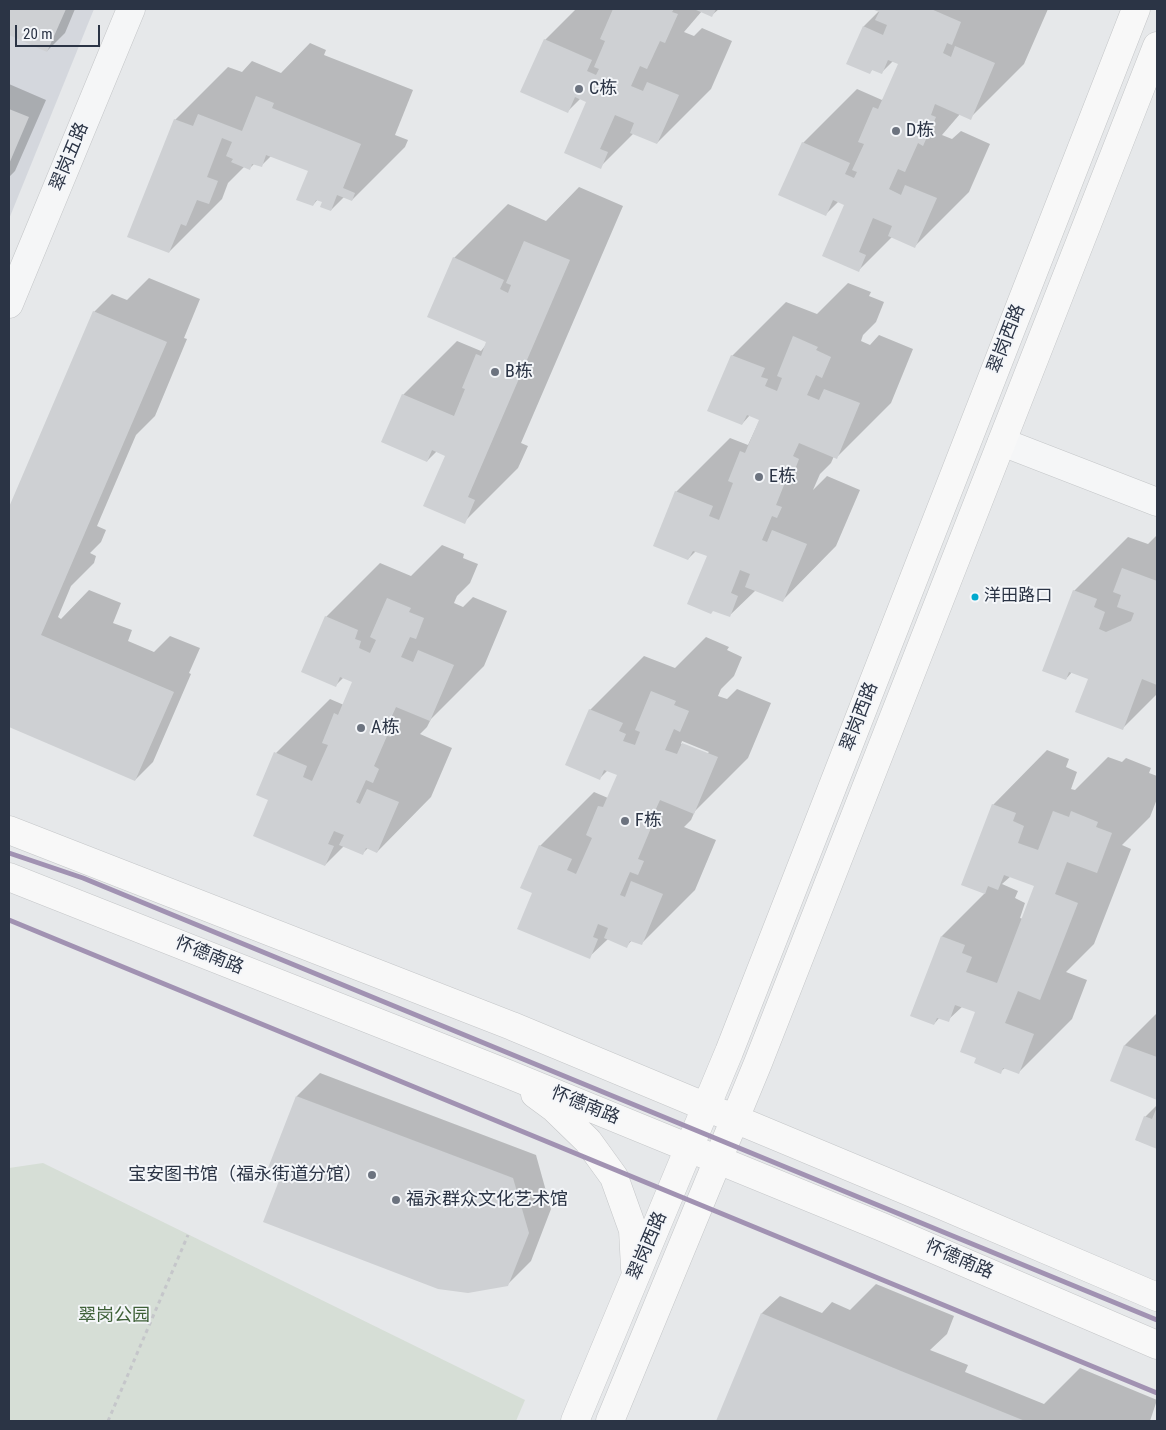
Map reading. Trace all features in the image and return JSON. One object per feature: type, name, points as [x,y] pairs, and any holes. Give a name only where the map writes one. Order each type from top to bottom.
[{"type":"main road","name":"翠岗西路","points":[[575,1421],[729,1052],[1136,9]]},
{"type":"main road","name":"翠岗西路","points":[[610,1421],[735,1119],[1157,46]]},
{"type":"main road","points":[[9,830],[512,1026],[940,1204],[1157,1297]]},
{"type":"main road","name":"怀德南路","points":[[9,877],[508,1074],[882,1227],[1157,1345]]},
{"type":"main road","points":[[508,1074],[554,1108],[588,1141],[614,1177],[633,1230],[635,1277]]},
{"type":"street","name":"翠岗五路","points":[[9,304],[131,9]]},
{"type":"street","points":[[1002,442],[1157,502]]},
{"type":"path","points":[[108,1421],[188,1235]]},
{"type":"shaded area","points":[[9,9],[94,9],[9,219]]},
{"type":"green space","name":"翠岗公园","points":[[43,1163],[525,1400],[516,1421],[9,1421],[9,1168]]},
{"type":"building","points":[[9,9],[66,9],[47,52],[9,35]]},
{"type":"building","name":"C栋","points":[[613,9],[674,9],[672,12],[678,14],[665,43],[660,41],[647,69],[640,66],[631,86],[643,91],[647,82],[679,95],[657,144],[630,133],[634,123],[615,115],[600,149],[608,152],[601,169],[564,153],[586,102],[575,97],[568,113],[520,92],[544,39],[592,60],[587,71],[596,75],[599,69],[594,67],[605,41],[600,39]]},
{"type":"building","points":[[694,9],[716,9],[712,17]]},
{"type":"building","name":"D栋","points":[[872,9],[931,9],[961,22],[952,45],[947,43],[943,53],[951,57],[955,46],[995,63],[971,120],[935,104],[931,115],[936,117],[923,146],[918,143],[905,172],[898,169],[889,189],[901,195],[905,185],[937,198],[915,248],[888,236],[892,226],[873,218],[859,252],[866,255],[859,272],[822,256],[844,205],[833,200],[826,216],[778,195],[802,142],[850,163],[845,174],[854,178],[857,172],[852,170],[864,144],[858,142],[873,107],[878,109],[898,64],[888,60],[882,74],[872,70],[870,74],[846,64],[863,26],[883,35],[887,25],[875,20],[879,12]]},
{"type":"building","points":[[256,96],[274,103],[272,108],[361,144],[343,188],[355,193],[352,201],[337,195],[331,211],[320,207],[322,202],[316,200],[313,206],[296,200],[308,171],[266,155],[262,167],[252,164],[250,170],[231,162],[233,159],[226,156],[232,142],[222,138],[207,177],[218,181],[209,204],[197,200],[186,226],[181,224],[169,253],[127,237],[174,119],[193,126],[198,114],[242,131]]},
{"type":"building","points":[[9,109],[29,117],[9,164]]},
{"type":"building","name":"B栋","points":[[524,241],[570,260],[468,497],[475,500],[465,524],[423,506],[445,456],[432,450],[427,462],[381,442],[402,394],[454,416],[465,389],[462,388],[476,354],[481,356],[486,342],[427,317],[453,257],[504,280],[500,289],[508,293],[511,285],[506,283]]},
{"type":"building","points":[[93,311],[167,342],[41,635],[174,692],[135,781],[9,727],[9,507]]},
{"type":"building","name":"E栋","points":[[793,336],[818,347],[816,350],[831,357],[822,378],[816,375],[807,395],[819,400],[824,389],[860,403],[837,459],[799,443],[793,456],[799,459],[794,472],[790,470],[776,505],[782,507],[777,518],[772,516],[762,540],[767,542],[772,530],[807,544],[783,602],[745,587],[750,574],[740,570],[731,593],[738,596],[730,617],[713,611],[711,614],[687,604],[707,556],[693,551],[688,560],[653,546],[675,491],[713,506],[709,516],[719,520],[733,483],[728,481],[740,451],[745,453],[759,420],[747,415],[742,425],[707,411],[731,355],[765,368],[761,377],[768,379],[765,386],[777,391],[782,378],[777,376]]},
{"type":"building","points":[[1122,568],[1157,581],[1157,685],[1142,679],[1123,730],[1075,712],[1088,679],[1069,672],[1066,680],[1042,671],[1073,590],[1097,599],[1094,607],[1105,612],[1099,629],[1106,632],[1131,621],[1134,613],[1117,607],[1121,595],[1113,592]]},
{"type":"building","name":"A栋","points":[[387,598],[411,608],[409,612],[424,618],[416,639],[410,637],[401,657],[413,662],[418,650],[454,665],[430,721],[396,707],[391,718],[397,721],[391,737],[387,736],[374,766],[379,769],[373,783],[366,780],[356,802],[360,804],[367,789],[399,802],[377,853],[366,848],[363,855],[339,845],[344,835],[334,831],[328,844],[334,846],[325,866],[253,836],[268,800],[256,795],[274,752],[307,766],[303,777],[312,781],[328,745],[322,743],[334,713],[338,715],[352,682],[340,677],[336,687],[301,672],[325,616],[358,630],[355,639],[361,641],[359,648],[370,653],[376,640],[370,637]]},
{"type":"building","name":"F栋","points":[[651,691],[676,701],[674,705],[689,711],[680,732],[674,729],[665,750],[677,754],[682,743],[718,757],[694,814],[660,800],[655,811],[662,814],[655,830],[651,828],[638,859],[644,861],[638,875],[630,872],[620,895],[625,897],[631,881],[663,894],[642,945],[630,941],[627,948],[604,938],[608,928],[598,924],[593,937],[598,939],[590,959],[517,929],[532,893],[520,888],[539,845],[572,859],[567,870],[576,874],[592,838],[586,835],[598,806],[603,807],[617,775],[604,770],[600,780],[565,765],[589,709],[623,723],[619,731],[626,734],[623,741],[635,745],[640,732],[635,730]]},
{"type":"building","points":[[992,804],[1016,813],[1013,821],[1024,826],[1018,843],[1038,850],[1053,811],[1069,817],[1071,811],[1098,822],[1096,827],[1112,833],[1097,873],[1067,862],[1055,894],[1078,903],[1040,1000],[1018,991],[1005,1023],[1034,1034],[1019,1074],[1003,1068],[1001,1074],[974,1063],[976,1058],[960,1052],[975,1012],[955,1005],[949,1022],[937,1018],[934,1025],[910,1016],[941,936],[965,945],[962,953],[972,957],[966,972],[997,983],[1034,886],[1004,875],[998,890],[988,886],[985,894],[961,885]]},
{"type":"building","points":[[1124,1045],[1157,1057],[1157,1100],[1110,1081]]},
{"type":"building","name":"福永群众文化艺术馆","points":[[296,1096],[513,1178],[529,1233],[508,1286],[468,1293],[438,1289],[263,1222],[282,1173],[268,1168]]},
{"type":"building","points":[[1157,1107],[1157,1149],[1135,1140],[1144,1116],[1152,1119]]},
{"type":"building","points":[[761,1313],[901,1371],[1025,1421],[716,1421]]},
{"type":"transit line","points":[[9,853],[83,878],[1157,1320]]},
{"type":"transit line","points":[[9,920],[1157,1393]]},
{"type":"place","name":"C栋","points":[[579,89]]},
{"type":"place","name":"D栋","points":[[896,131]]},
{"type":"place","name":"B栋","points":[[495,372]]},
{"type":"place","name":"E栋","points":[[759,477]]},
{"type":"place","name":"洋田路口","points":[[975,597]]},
{"type":"place","name":"A栋","points":[[361,728]]},
{"type":"place","name":"F栋","points":[[625,821]]},
{"type":"place","name":"宝安图书馆（福永街道分馆）","points":[[372,1175]]},
{"type":"place","name":"福永群众文化艺术馆","points":[[396,1200]]}]
